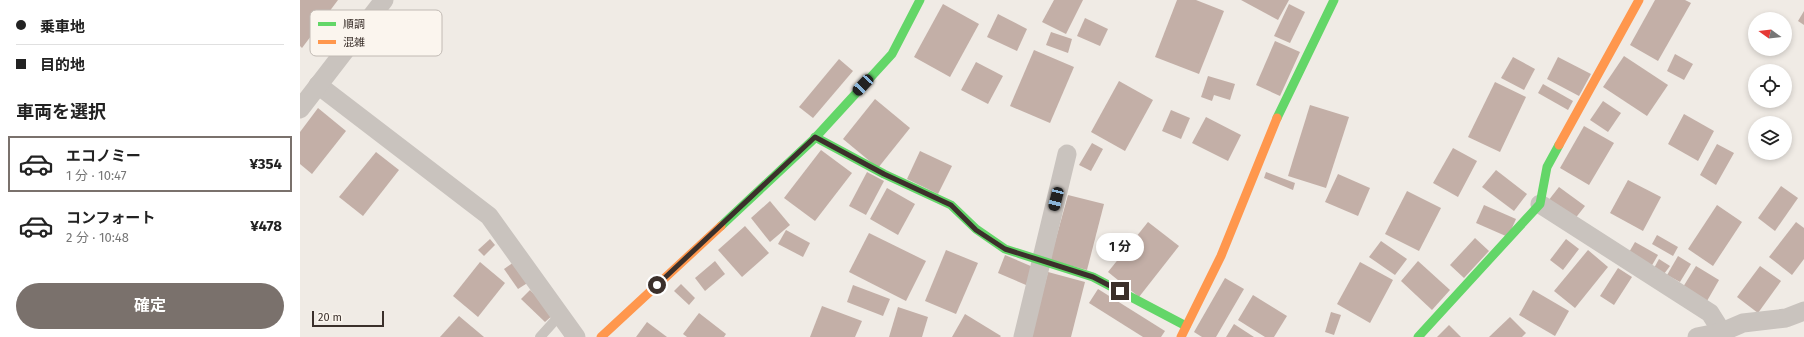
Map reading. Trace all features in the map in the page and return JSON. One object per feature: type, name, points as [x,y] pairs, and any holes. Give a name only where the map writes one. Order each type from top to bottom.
[{"type":"street","points":[[376,10],[384,0]]},
{"type":"street","points":[[601,337],[815,137],[892,54],[920,0]]},
{"type":"street","points":[[1418,337],[1540,204],[1547,167],[1639,0]]},
{"type":"street","points":[[1181,337],[1221,256],[1281,109],[1328,2]]},
{"type":"street","points":[[300,109],[341,56]]},
{"type":"street","points":[[318,85],[489,216],[559,316],[576,337]]},
{"type":"street","points":[[815,137],[884,174],[951,205],[976,230],[1005,249],[1093,277],[1186,326]]},
{"type":"street","points":[[1023,337],[1040,260],[1067,154]]},
{"type":"street","points":[[1540,204],[1710,313],[1722,332]]},
{"type":"street","points":[[1697,337],[1722,332],[1743,323],[1786,318],[1804,311]]},
{"type":"lane","points":[[540,337],[559,316]]},
{"type":"building","points":[[300,0],[338,0],[330,10],[310,10],[310,37],[302,48],[300,46]]},
{"type":"building","points":[[1054,0],[1083,0],[1066,34],[1042,22]]},
{"type":"building","points":[[1177,0],[1196,0],[1224,11],[1199,74],[1155,57]]},
{"type":"building","points":[[1241,0],[1289,0],[1278,20]]},
{"type":"building","points":[[1655,0],[1685,0],[1691,3],[1658,61],[1630,45]]},
{"type":"building","points":[[943,4],[979,24],[950,77],[914,57]]},
{"type":"building","points":[[1289,4],[1305,12],[1290,43],[1274,36]]},
{"type":"building","points":[[1804,11],[1804,25],[1798,21]]},
{"type":"building","points":[[998,14],[1027,29],[1017,51],[987,37]]},
{"type":"building","points":[[1085,18],[1108,29],[1100,46],[1077,36]]},
{"type":"building","points":[[1051,32],[1072,39],[1068,53],[1046,45]]},
{"type":"building","points":[[1275,41],[1300,52],[1280,96],[1256,85]]},
{"type":"building","points":[[1034,50],[1074,67],[1050,123],[1010,106]]},
{"type":"building","points":[[1675,54],[1693,64],[1684,80],[1667,71]]},
{"type":"building","points":[[1624,56],[1668,85],[1647,116],[1603,87]]},
{"type":"building","points":[[1513,57],[1535,69],[1524,90],[1501,78]]},
{"type":"building","points":[[1558,57],[1591,74],[1579,96],[1547,79]]},
{"type":"building","points":[[839,59],[853,71],[813,118],[799,107]]},
{"type":"building","points":[[976,62],[1003,76],[988,104],[961,90]]},
{"type":"building","points":[[1208,76],[1235,84],[1230,100],[1214,95],[1212,101],[1201,97]]},
{"type":"building","points":[[1119,81],[1153,100],[1125,151],[1091,132]]},
{"type":"building","points":[[1495,82],[1526,97],[1500,152],[1468,137]]},
{"type":"building","points":[[1543,84],[1573,101],[1568,110],[1538,93]]},
{"type":"building","points":[[875,99],[910,128],[878,168],[843,139]]},
{"type":"building","points":[[1603,101],[1621,113],[1608,132],[1590,120]]},
{"type":"building","points":[[1310,105],[1349,117],[1326,188],[1288,176]]},
{"type":"building","points":[[318,108],[346,131],[312,174],[300,164],[300,132]]},
{"type":"building","points":[[1171,110],[1190,118],[1181,139],[1162,131]]},
{"type":"building","points":[[1684,114],[1714,131],[1698,161],[1668,144]]},
{"type":"building","points":[[1206,117],[1241,135],[1228,161],[1192,143]]},
{"type":"building","points":[[1584,126],[1614,143],[1589,185],[1560,168]]},
{"type":"building","points":[[1092,143],[1103,149],[1091,171],[1079,165]]},
{"type":"building","points":[[1717,144],[1734,153],[1716,185],[1700,175]]},
{"type":"building","points":[[1453,148],[1477,161],[1458,197],[1433,183]]},
{"type":"building","points":[[821,150],[852,173],[815,221],[784,198]]},
{"type":"building","points":[[920,151],[952,166],[938,194],[907,179]]},
{"type":"building","points":[[376,152],[399,170],[363,216],[339,197]]},
{"type":"building","points":[[1496,170],[1527,194],[1514,211],[1482,187]]},
{"type":"building","points":[[867,172],[884,181],[866,215],[849,206]]},
{"type":"building","points":[[1266,172],[1295,183],[1293,190],[1264,178]]},
{"type":"building","points":[[1338,174],[1370,188],[1358,216],[1325,202]]},
{"type":"building","points":[[1628,180],[1661,197],[1643,231],[1610,213]]},
{"type":"building","points":[[1781,186],[1798,198],[1775,231],[1758,218]]},
{"type":"building","points":[[1559,187],[1585,206],[1574,220],[1548,201]]},
{"type":"building","points":[[887,188],[915,204],[898,235],[870,219]]},
{"type":"building","points":[[1407,191],[1441,208],[1419,251],[1385,234]]},
{"type":"building","points":[[1068,195],[1104,204],[1087,270],[1050,260]]},
{"type":"building","points":[[770,201],[790,225],[770,242],[751,218]]},
{"type":"building","points":[[1484,205],[1516,219],[1508,237],[1476,223]]},
{"type":"building","points":[[1717,205],[1742,222],[1713,266],[1688,249]]},
{"type":"building","points":[[1148,222],[1179,246],[1139,297],[1108,272]]},
{"type":"building","points":[[1796,222],[1804,228],[1804,259],[1792,275],[1769,257]]},
{"type":"building","points":[[745,226],[769,253],[742,277],[718,250]]},
{"type":"building","points":[[786,230],[810,243],[803,257],[778,244]]},
{"type":"building","points":[[869,233],[926,261],[906,301],[849,272]]},
{"type":"building","points":[[1657,235],[1678,247],[1673,256],[1652,244]]},
{"type":"building","points":[[1475,238],[1489,251],[1464,278],[1450,265]]},
{"type":"building","points":[[490,239],[495,245],[484,256],[478,250]]},
{"type":"building","points":[[1566,239],[1579,249],[1563,270],[1550,260]]},
{"type":"building","points":[[1381,241],[1407,259],[1395,275],[1369,257]]},
{"type":"building","points":[[1635,242],[1658,255],[1651,267],[1628,254]]},
{"type":"building","points":[[946,250],[978,263],[956,314],[925,301]]},
{"type":"building","points":[[1588,250],[1608,267],[1575,308],[1554,291]]},
{"type":"building","points":[[1005,255],[1033,267],[1026,285],[998,273]]},
{"type":"building","points":[[1678,256],[1691,264],[1680,282],[1667,275]]},
{"type":"building","points":[[1659,259],[1670,266],[1664,274],[1654,268]]},
{"type":"building","points":[[715,261],[725,274],[705,291],[695,278]]},
{"type":"building","points":[[1418,261],[1450,290],[1432,310],[1401,281]]},
{"type":"building","points":[[480,262],[505,283],[478,317],[453,296]]},
{"type":"building","points":[[514,262],[529,282],[518,289],[504,269]]},
{"type":"building","points":[[1360,262],[1393,280],[1370,323],[1337,304]]},
{"type":"building","points":[[1696,266],[1719,280],[1707,301],[1683,287]]},
{"type":"building","points":[[1760,266],[1781,281],[1758,313],[1737,297]]},
{"type":"building","points":[[1618,268],[1632,277],[1614,305],[1600,296]]},
{"type":"building","points":[[1048,272],[1085,282],[1071,337],[1031,337]]},
{"type":"building","points":[[1225,278],[1244,289],[1216,337],[1202,337],[1194,332]]},
{"type":"building","points":[[681,284],[695,298],[689,305],[674,291]]},
{"type":"building","points":[[853,285],[890,299],[883,316],[847,302]]},
{"type":"building","points":[[1098,289],[1165,331],[1161,337],[1143,337],[1089,303]]},
{"type":"building","points":[[530,290],[554,314],[545,322],[521,299]]},
{"type":"building","points":[[1533,290],[1569,311],[1555,336],[1519,315]]},
{"type":"building","points":[[1253,295],[1287,316],[1274,337],[1265,337],[1238,320]]},
{"type":"building","points":[[822,306],[862,321],[855,337],[810,337]]},
{"type":"building","points":[[898,307],[928,317],[922,337],[889,337]]},
{"type":"building","points":[[1331,312],[1341,315],[1334,335],[1325,332]]},
{"type":"building","points":[[699,313],[726,334],[724,337],[687,337],[683,334]]},
{"type":"building","points":[[965,314],[1001,336],[952,337]]},
{"type":"building","points":[[459,316],[484,337],[440,337]]},
{"type":"building","points":[[1510,317],[1526,333],[1522,337],[1489,337]]},
{"type":"building","points":[[647,322],[667,337],[636,337]]},
{"type":"building","points":[[1234,324],[1254,337],[1226,337]]},
{"type":"building","points":[[1449,325],[1461,337],[1437,337]]},
{"type":"traffic: fast","points":[[721,226],[815,138],[892,54],[920,0]]},
{"type":"traffic: fast","points":[[1277,118],[1334,0]]},
{"type":"traffic: fast","points":[[815,137],[884,174],[951,205],[976,229],[1005,249],[1093,277],[1186,326]]},
{"type":"traffic: fast","points":[[1418,337],[1540,204],[1547,167],[1559,145]]},
{"type":"traffic: slow","points":[[1559,145],[1639,0]]},
{"type":"traffic: slow","points":[[1181,337],[1221,256],[1277,118]]},
{"type":"traffic: slow","points":[[601,337],[721,226]]},
{"type":"route","points":[[657,285],[815,137],[884,174],[951,205],[976,230],[1005,249],[1093,277],[1120,291]]}]
